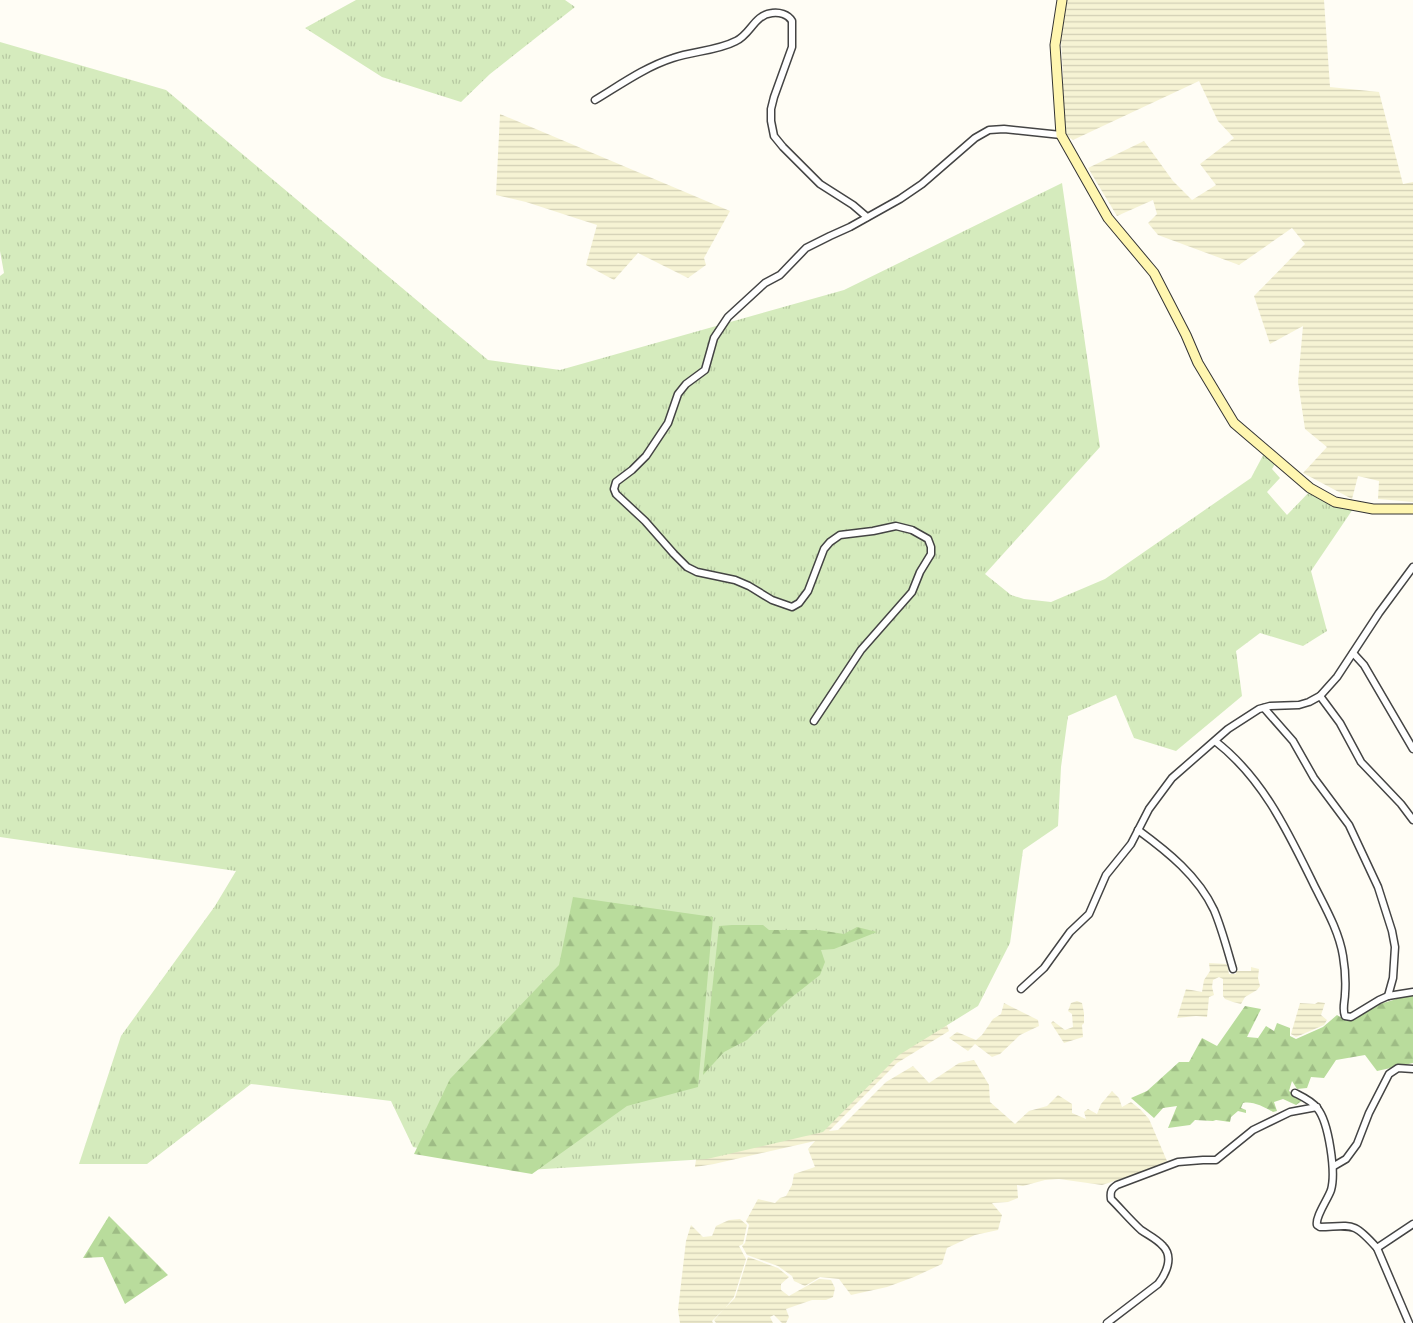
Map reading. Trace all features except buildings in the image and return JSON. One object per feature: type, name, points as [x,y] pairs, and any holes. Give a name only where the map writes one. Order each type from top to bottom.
[{"type":"main road","points":[[1062,0],[1054,45],[1061,135],[1108,218],[1154,273],[1186,335],[1198,363],[1234,423],[1304,482],[1335,502],[1373,509],[1413,509]]},
{"type":"street","points":[[595,100],[645,70],[673,58],[734,42],[748,33],[758,19],[765,15],[772,13],[786,15],[792,21],[793,42],[771,109],[774,136],[820,184],[853,205],[867,217]]},
{"type":"street","points":[[814,721],[861,650],[912,592],[920,572],[931,554],[928,539],[912,530],[896,526],[840,535],[824,549],[812,584],[799,603],[788,606],[772,600],[750,586],[735,580],[697,572],[687,567],[645,521],[616,494],[614,489],[616,482],[646,456],[668,423],[678,394],[686,384],[704,370],[714,338],[728,317],[765,283],[780,274],[806,248],[850,227],[893,203],[922,184],[969,142],[989,130],[1004,129],[1061,135]]},
{"type":"street","points":[[1021,989],[1044,968],[1070,932],[1088,914],[1106,875],[1125,853],[1149,809],[1172,778],[1244,718],[1264,708],[1309,702],[1320,696],[1337,677],[1378,613],[1413,567]]},
{"type":"street","points":[[1353,653],[1364,664],[1413,749]]},
{"type":"street","points":[[1320,696],[1340,722],[1362,762],[1401,804],[1413,820]]},
{"type":"street","points":[[1264,708],[1292,741],[1314,778],[1349,825],[1378,887],[1395,947],[1393,978],[1388,996]]},
{"type":"street","points":[[1215,741],[1232,754],[1259,785],[1273,806],[1324,904],[1339,940],[1343,956],[1346,978],[1344,1014],[1350,1017],[1388,996],[1413,992]]},
{"type":"street","points":[[1138,830],[1178,861],[1198,885],[1214,910],[1233,969]]},
{"type":"street","points":[[1334,1166],[1342,1163],[1353,1151],[1389,1074],[1398,1068],[1413,1069]]},
{"type":"street","points":[[1295,1093],[1317,1106],[1324,1120],[1334,1166],[1331,1188],[1316,1219],[1316,1224],[1320,1227],[1340,1225],[1356,1228],[1366,1235],[1377,1248],[1409,1323]]},
{"type":"street","points":[[1107,1323],[1158,1284],[1164,1276],[1168,1262],[1164,1246],[1142,1231],[1111,1199],[1112,1189],[1117,1185],[1178,1162],[1216,1160],[1253,1130],[1290,1112],[1317,1106]]},
{"type":"street","points":[[1377,1248],[1413,1224]]},
{"type":"shaded area","points":[[1063,0],[1324,0],[1330,87],[1379,92],[1403,184],[1413,182],[1413,502],[1378,499],[1379,481],[1358,476],[1352,499],[1303,473],[1327,447],[1305,429],[1298,382],[1303,326],[1270,344],[1254,296],[1305,244],[1292,228],[1239,265],[1158,235],[1148,223],[1157,214],[1153,200],[1117,216],[1088,168],[1144,141],[1173,181],[1192,200],[1216,185],[1200,164],[1234,138],[1218,121],[1199,81],[1073,140],[1066,135],[1062,117],[1063,75],[1059,7]]},
{"type":"shaded area","points":[[500,114],[730,211],[704,258],[706,265],[688,278],[638,253],[614,280],[586,265],[597,225],[526,202],[496,195]]},
{"type":"shaded area","points":[[1209,963],[1227,964],[1229,974],[1236,974],[1236,971],[1251,971],[1251,967],[1259,969],[1258,978],[1260,986],[1245,997],[1241,1004],[1225,999],[1223,996],[1223,979],[1219,977],[1213,980],[1214,995],[1209,997],[1207,1017],[1177,1018],[1186,989],[1202,992],[1204,980],[1210,971]]},
{"type":"shaded area","points":[[1077,1001],[1082,1003],[1084,1013],[1083,1037],[1064,1043],[1051,1023],[1053,1021],[1065,1030],[1073,1027],[1072,1014],[1068,1011],[1071,1003]]},
{"type":"shaded area","points":[[1318,1002],[1325,1003],[1321,1015],[1327,1020],[1324,1025],[1296,1037],[1291,1034],[1300,1003],[1315,1004]]},
{"type":"shaded area","points":[[1004,1003],[1038,1020],[1039,1026],[1020,1035],[1000,1054],[992,1057],[975,1044],[968,1051],[949,1038],[957,1032],[976,1040],[982,1035],[993,1019],[1001,1014]]},
{"type":"shaded area","points":[[943,1015],[949,1031],[897,1063],[829,1131],[838,1130],[886,1082],[913,1066],[929,1083],[959,1063],[974,1060],[989,1085],[990,1102],[1015,1124],[1029,1111],[1047,1106],[1058,1095],[1072,1104],[1072,1113],[1086,1119],[1084,1112],[1088,1109],[1097,1114],[1101,1104],[1112,1091],[1119,1098],[1122,1107],[1131,1102],[1149,1119],[1167,1161],[1142,1172],[1102,1185],[1059,1179],[1045,1180],[1023,1186],[1017,1185],[1018,1198],[1008,1202],[992,1203],[1002,1215],[998,1230],[975,1235],[947,1248],[942,1264],[887,1287],[851,1295],[839,1279],[820,1277],[805,1286],[794,1281],[792,1276],[778,1266],[747,1255],[742,1246],[745,1243],[749,1225],[746,1221],[758,1199],[775,1203],[780,1198],[786,1196],[792,1185],[794,1174],[815,1167],[808,1149],[815,1141],[695,1167],[707,1076]]},
{"type":"shaded area","points":[[740,1219],[747,1225],[743,1244],[739,1246],[746,1259],[734,1297],[726,1307],[735,1298],[748,1257],[778,1268],[789,1277],[781,1284],[781,1290],[789,1296],[819,1279],[831,1280],[835,1288],[833,1297],[826,1300],[812,1300],[786,1309],[789,1317],[786,1323],[782,1323],[774,1315],[770,1317],[773,1323],[716,1323],[714,1320],[724,1309],[712,1321],[713,1323],[680,1323],[678,1310],[686,1241],[691,1225],[703,1237],[712,1236],[716,1226],[729,1220]]},
{"type":"green space","points":[[356,0],[565,0],[575,7],[490,74],[461,102],[382,77],[305,28]]},
{"type":"green space","points":[[0,42],[166,90],[488,360],[560,370],[844,290],[1062,183],[1100,447],[985,574],[1011,595],[1024,599],[1051,602],[1105,579],[1251,478],[1268,446],[1279,457],[1272,469],[1280,478],[1267,492],[1287,515],[1315,486],[1353,509],[1311,571],[1327,631],[1303,646],[1260,633],[1236,651],[1242,696],[1176,751],[1134,738],[1116,695],[1068,716],[1061,767],[1058,826],[1023,850],[1010,943],[978,1006],[899,1055],[823,1132],[707,1159],[528,1170],[413,1147],[391,1101],[251,1084],[147,1164],[79,1164],[121,1036],[215,906],[236,871],[0,837],[0,276],[4,273],[0,251]]},
{"type":"green space","points":[[573,897],[713,917],[698,1087],[627,1106],[532,1174],[414,1154],[450,1079],[559,965]]},
{"type":"green space","points":[[763,925],[769,930],[818,930],[844,934],[857,927],[877,932],[834,949],[821,950],[825,962],[820,975],[787,1001],[747,1040],[724,1052],[703,1075],[719,926]]},
{"type":"green space","points":[[1413,994],[1413,1063],[1377,1071],[1365,1055],[1336,1060],[1324,1078],[1311,1077],[1307,1088],[1297,1089],[1292,1081],[1289,1091],[1303,1100],[1296,1105],[1283,1099],[1274,1102],[1277,1111],[1273,1112],[1262,1106],[1243,1103],[1241,1108],[1246,1110],[1246,1113],[1238,1111],[1231,1117],[1230,1122],[1195,1120],[1190,1125],[1168,1128],[1177,1106],[1163,1108],[1154,1118],[1131,1098],[1147,1091],[1179,1062],[1189,1062],[1202,1038],[1217,1046],[1245,1006],[1261,1009],[1247,1037],[1258,1038],[1266,1026],[1274,1031],[1277,1023],[1290,1028],[1290,1036],[1296,1039],[1323,1027],[1337,1015],[1347,1021],[1380,1004]]},
{"type":"green space","points":[[109,1216],[168,1275],[125,1304],[103,1257],[83,1258]]}]
